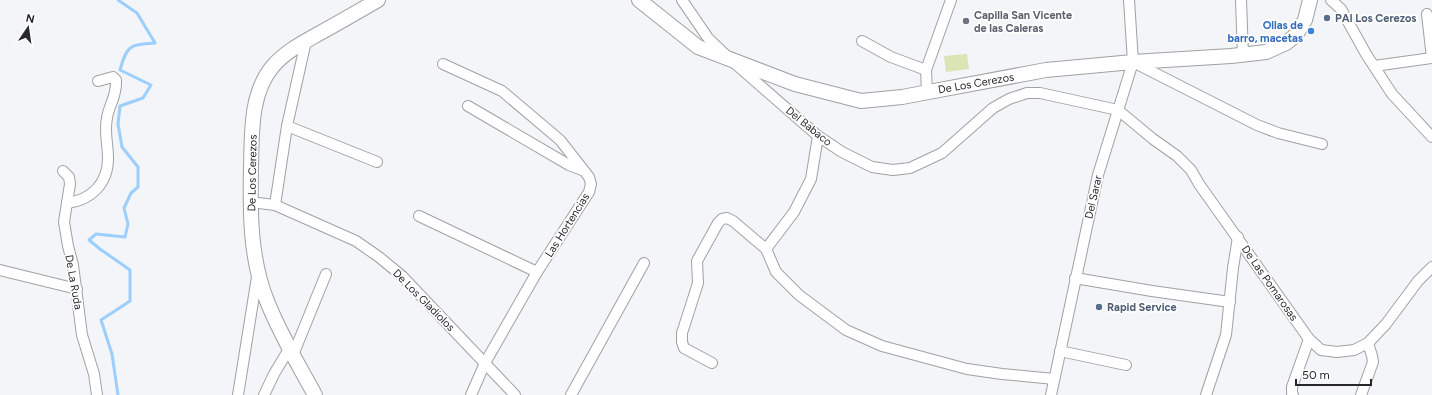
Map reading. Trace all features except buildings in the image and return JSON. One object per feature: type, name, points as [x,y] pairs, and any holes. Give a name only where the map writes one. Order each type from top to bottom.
[{"type":"street","name":"De Los Cerezos","points":[[316,395],[291,352],[267,301],[258,273],[250,202],[252,128],[262,82],[274,65],[291,50],[378,0]]},
{"type":"street","name":"De Los Cerezos","points":[[638,0],[698,47],[795,84],[861,101],[902,97],[927,91],[1044,70],[1266,52],[1286,43],[1296,35],[1305,20],[1310,0]]},
{"type":"street","name":"Del Babaco","points":[[682,0],[708,38],[731,60],[818,136],[842,152],[872,167],[893,170],[910,168],[942,154],[993,108],[1009,98],[1027,93],[1040,93],[1118,110]]},
{"type":"street","points":[[927,91],[925,80],[926,70],[951,0]]},
{"type":"street","name":"Del Sarar","points":[[1051,395],[1098,175],[1133,62],[1129,0]]},
{"type":"street","points":[[1241,0],[1243,55]]},
{"type":"street","points":[[1331,0],[1341,9],[1392,94],[1432,137]]},
{"type":"street","points":[[1374,66],[1432,58],[1427,14]]},
{"type":"street","points":[[274,205],[287,126],[306,41]]},
{"type":"street","points":[[862,41],[891,57],[926,70]]},
{"type":"street","points":[[1133,62],[1257,125],[1278,133],[1322,144]]},
{"type":"street","name":"Las Hortencias","points":[[443,64],[502,91],[560,140],[589,177],[591,184],[589,192],[537,272],[485,363],[472,395]]},
{"type":"street","points":[[67,203],[79,202],[92,194],[100,185],[107,170],[107,117],[114,100],[116,80],[113,77],[110,77],[98,81]]},
{"type":"street","points":[[468,106],[569,165],[584,171]]},
{"type":"street","name":"De Las Pomarosas","points":[[1118,110],[1153,140],[1177,156],[1191,170],[1199,184],[1309,339],[1321,350],[1337,352],[1354,350],[1368,343],[1386,324],[1418,281],[1432,267]]},
{"type":"street","points":[[287,126],[377,162]]},
{"type":"street","points":[[766,250],[794,212],[811,179],[818,136]]},
{"type":"street","name":"De La Ruda","points":[[64,171],[69,177],[70,184],[64,222],[68,246],[74,266],[82,335],[94,374],[97,395]]},
{"type":"street","name":"De Los Gladiolos","points":[[250,202],[274,205],[356,242],[378,257],[402,276],[515,395]]},
{"type":"street","points":[[419,216],[537,272]]},
{"type":"street","points":[[712,364],[684,348],[682,333],[698,283],[697,261],[718,223],[722,219],[727,218],[733,221],[766,250],[776,272],[799,295],[846,330],[864,339],[893,350],[967,369],[1054,379]]},
{"type":"street","points":[[1206,395],[1226,335],[1238,237]]},
{"type":"street","points":[[571,395],[644,263]]},
{"type":"street","points":[[0,270],[77,289]]},
{"type":"street","points":[[238,395],[258,273]]},
{"type":"street","points":[[264,395],[274,374],[291,352],[326,274]]},
{"type":"street","points":[[1075,278],[1230,302]]},
{"type":"street","points":[[1293,395],[1292,387],[1309,339]]},
{"type":"street","points":[[1361,395],[1372,362],[1372,356],[1368,343]]},
{"type":"street","points":[[1060,351],[1126,365]]},
{"type":"green space","points":[[967,54],[969,69],[946,72],[944,56]]},
{"type":"waterway","points":[[118,0],[137,13],[155,43],[130,48],[127,51],[120,70],[151,85],[143,98],[120,106],[118,124],[122,147],[138,167],[138,187],[131,193],[124,208],[128,224],[125,237],[96,234],[89,240],[130,270],[130,301],[101,320],[112,354],[118,395]]},
{"type":"place","name":"PAI Los Cerezos","points":[[1327,18]]},
{"type":"place","name":"Capilla San Vicente de las Caleras","points":[[966,21]]},
{"type":"place","name":"Ollas de barro, macetas","points":[[1311,31]]},
{"type":"place","name":"Rapid Service","points":[[1099,307]]}]
